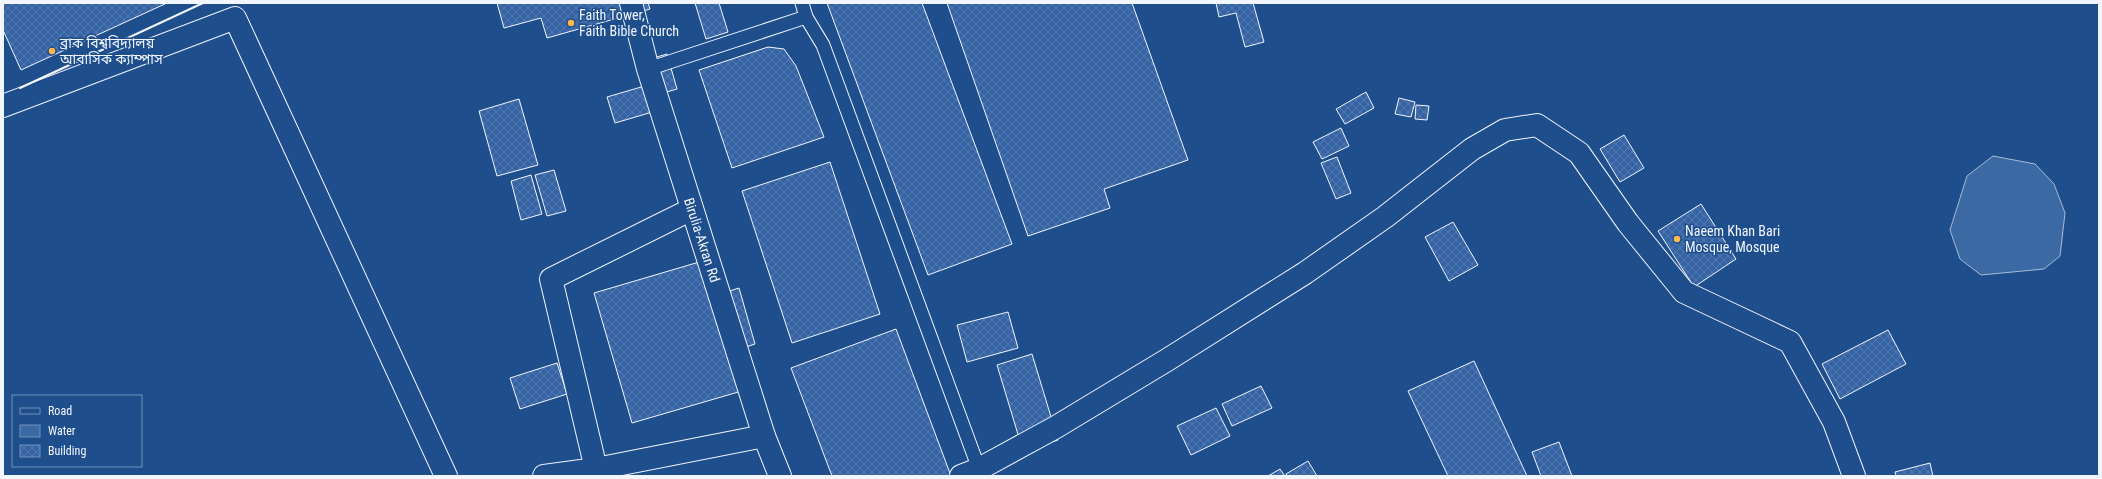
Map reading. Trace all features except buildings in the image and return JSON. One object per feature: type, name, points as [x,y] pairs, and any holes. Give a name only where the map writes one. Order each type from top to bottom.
[{"type":"main road","name":"Birulia-Akran Rd","points":[[631,3],[648,69],[764,436],[780,476]]},
{"type":"main road","points":[[3,106],[235,18],[446,476]]},
{"type":"main road","points":[[970,472],[1056,427],[1148,372],[1305,273],[1385,217],[1472,149],[1505,130],[1537,126],[1579,153],[1628,223],[1684,292],[1790,342],[1834,422],[1854,476]]},
{"type":"main road","points":[[596,469],[551,279],[692,208]]},
{"type":"main road","points":[[544,476],[596,469],[764,436]]},
{"type":"lane","points":[[802,3],[806,17],[823,45],[970,472]]},
{"type":"lane","points":[[648,69],[806,17]]},
{"type":"water","points":[[1993,156],[2035,164],[2054,184],[2065,213],[2060,256],[2044,269],[1981,275],[1960,259],[1950,230],[1967,176]]},
{"type":"wall","points":[[20,88],[203,3]]},
{"type":"place","name":"Faith Tower, Faith Bible Church","points":[[571,23]]},
{"type":"place","name":"ব্রাক বিশ্ববিদ্যালয় আবাসিক ক্যাম্পাস","points":[[52,51]]},
{"type":"place","name":"Naeem Khan Bari Mosque, Mosque","points":[[1677,239]]}]
